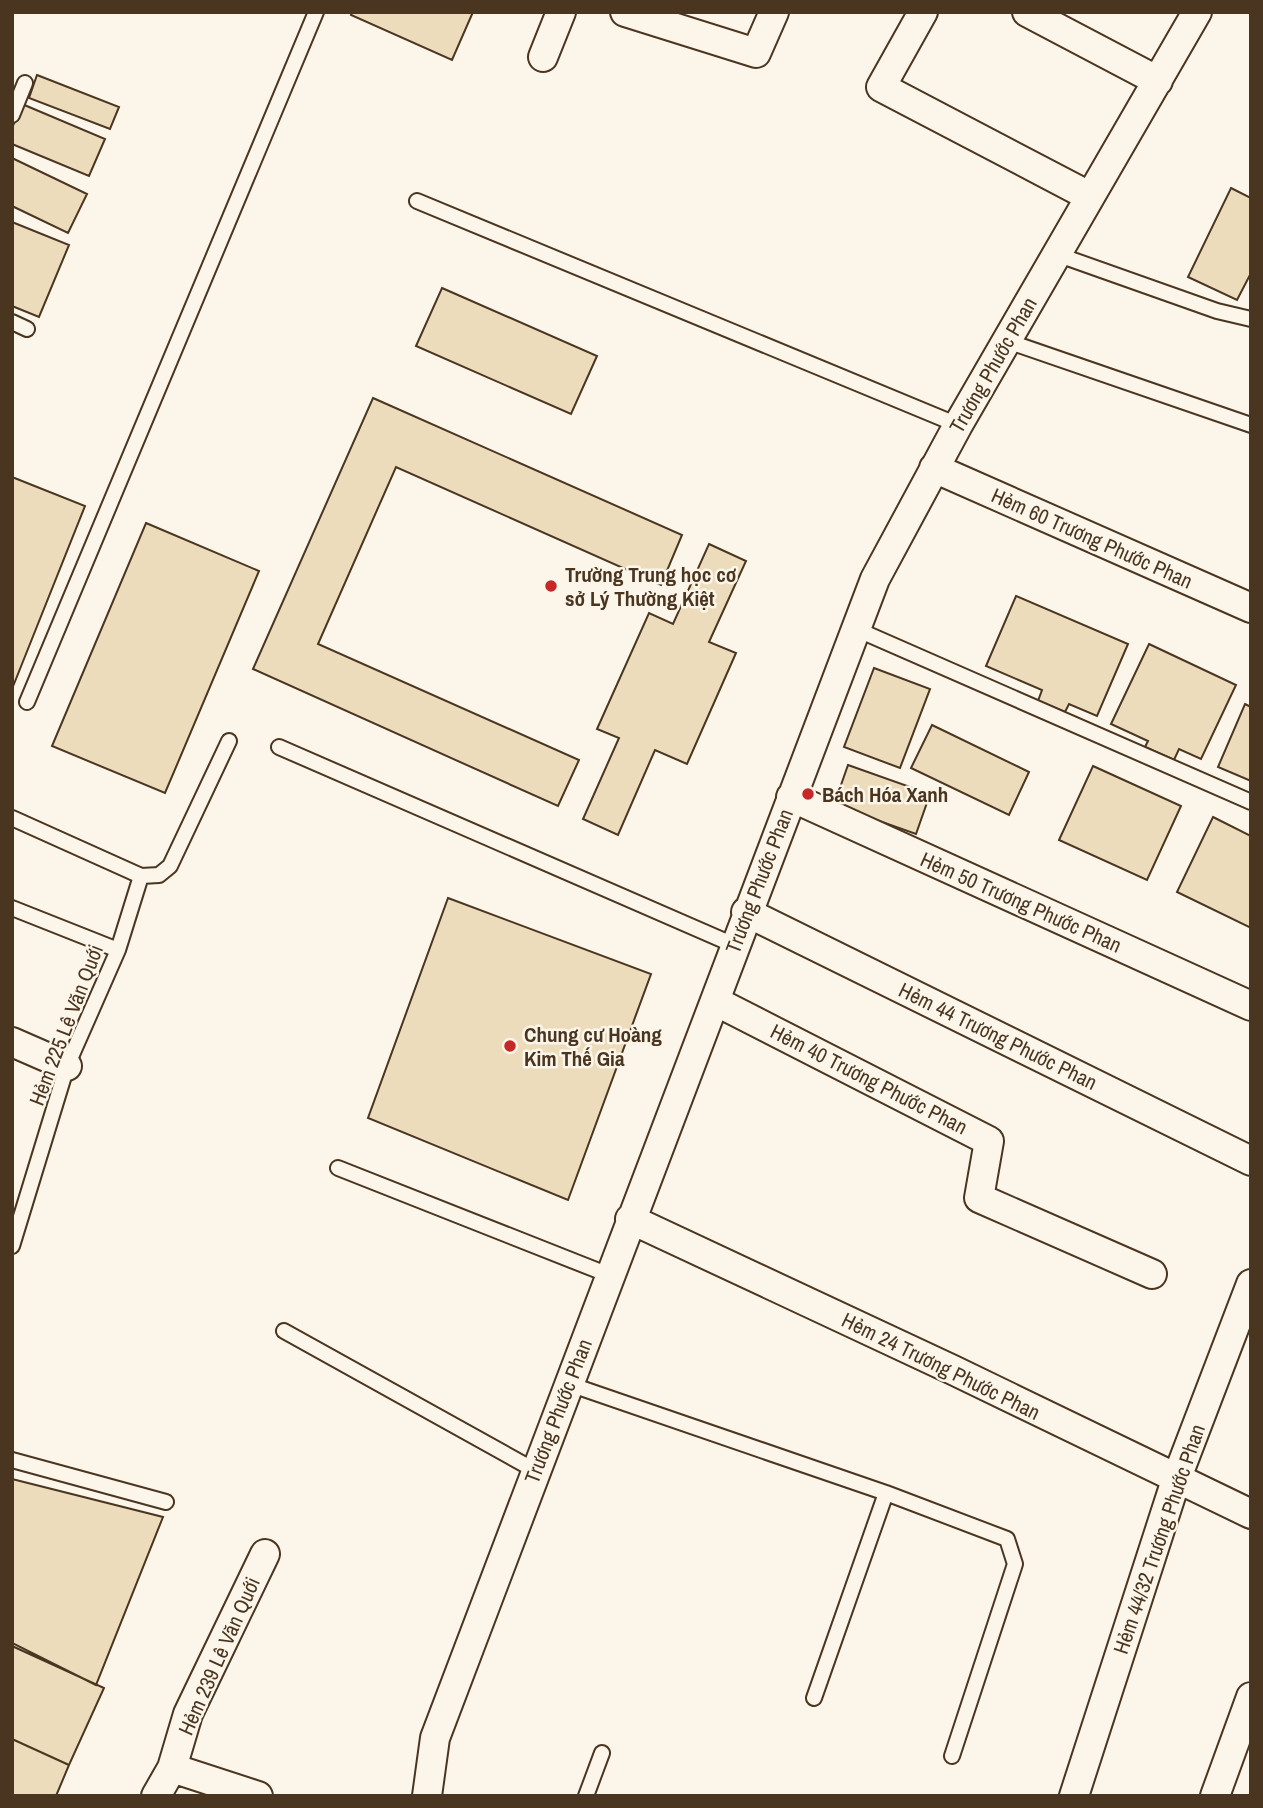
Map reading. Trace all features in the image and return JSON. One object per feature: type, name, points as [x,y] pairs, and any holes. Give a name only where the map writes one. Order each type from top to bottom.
[{"type":"street","points":[[542,57],[562,12]]},
{"type":"street","points":[[625,12],[756,53],[774,12]]},
{"type":"street","points":[[923,12],[881,87],[1089,196]]},
{"type":"street","points":[[1027,12],[1158,81]]},
{"type":"street","name":"Trương Phước Phan","points":[[427,1796],[435,1738],[715,1001],[746,912],[875,579],[958,425],[1197,12]]},
{"type":"street","name":"Hẻm 60 Trương Phước Phan","points":[[934,468],[1251,608]]},
{"type":"street","name":"Hẻm 50 Trương Phước Phan","points":[[791,797],[1251,1006]]},
{"type":"street","name":"Hẻm 44 Trương Phước Phan","points":[[746,912],[1251,1161]]},
{"type":"street","name":"Hẻm 40 Trương Phước Phan","points":[[715,1001],[989,1141],[979,1198],[1152,1274]]},
{"type":"street","points":[[12,1042],[67,1066]]},
{"type":"street","name":"Hẻm 24 Trương Phước Phan","points":[[630,1219],[953,1370],[1251,1514]]},
{"type":"street","name":"Hẻm 44/32 Trương Phước Phan","points":[[1074,1796],[1176,1480],[1251,1284]]},
{"type":"street","name":"Hẻm 239 Lê Văn Quới","points":[[156,1796],[172,1768],[188,1714],[265,1554]]},
{"type":"street","points":[[1215,1796],[1251,1697]]},
{"type":"street","points":[[172,1768],[258,1796]]},
{"type":"lane","points":[[27,702],[316,12]]},
{"type":"lane","points":[[12,115],[24,83]]},
{"type":"lane","points":[[417,201],[958,425]]},
{"type":"lane","points":[[1056,254],[1217,311],[1251,319]]},
{"type":"lane","points":[[12,322],[27,328]]},
{"type":"lane","points":[[1007,341],[1251,425]]},
{"type":"lane","points":[[856,629],[1251,802]]},
{"type":"lane","points":[[12,818],[141,876],[159,875],[170,866],[229,741]]},
{"type":"lane","points":[[279,747],[734,945]]},
{"type":"lane","name":"Hẻm 225 Lê Văn Quới","points":[[12,1246],[67,1066],[118,950],[141,876]]},
{"type":"lane","points":[[12,908],[118,950]]},
{"type":"lane","points":[[338,1168],[609,1275]]},
{"type":"lane","points":[[284,1331],[536,1471]]},
{"type":"lane","points":[[569,1384],[886,1493],[1007,1539],[1015,1564],[952,1756]]},
{"type":"lane","points":[[12,1460],[166,1502]]},
{"type":"lane","points":[[814,1698],[886,1493]]},
{"type":"lane","points":[[586,1796],[602,1753]]},
{"type":"building","points":[[352,12],[473,12],[452,60],[351,15]]},
{"type":"building","points":[[37,75],[119,107],[110,129],[29,98]]},
{"type":"building","points":[[22,104],[105,139],[89,176],[12,144],[12,128]]},
{"type":"building","points":[[12,158],[87,194],[68,233],[12,206]]},
{"type":"building","points":[[1231,188],[1251,198],[1251,273],[1237,300],[1188,277]]},
{"type":"building","points":[[12,222],[69,245],[39,317],[12,306]]},
{"type":"building","points":[[442,288],[597,356],[571,414],[416,346]]},
{"type":"building","points":[[373,398],[682,535],[661,585],[396,467],[318,644],[579,760],[558,806],[253,669]]},
{"type":"building","points":[[12,477],[85,506],[12,689]]},
{"type":"building","points":[[146,523],[259,571],[165,793],[52,746]]},
{"type":"building","points":[[709,544],[746,561],[709,642],[736,653],[687,764],[655,750],[618,835],[583,819],[619,738],[597,729],[649,613],[673,624]]},
{"type":"building","points":[[1016,596],[1128,644],[1097,716],[1069,704],[1065,712],[1038,701],[1042,690],[986,666]]},
{"type":"building","points":[[1149,644],[1236,685],[1201,759],[1179,749],[1174,760],[1145,747],[1148,741],[1111,724]]},
{"type":"building","points":[[874,668],[930,689],[900,768],[844,747]]},
{"type":"building","points":[[1245,704],[1251,707],[1251,781],[1218,767]]},
{"type":"building","points":[[932,725],[1029,772],[1009,815],[911,768]]},
{"type":"building","points":[[848,765],[930,794],[916,834],[834,805]]},
{"type":"building","points":[[1093,766],[1181,806],[1147,880],[1059,840]]},
{"type":"building","points":[[1213,817],[1251,836],[1251,928],[1177,892]]},
{"type":"building","name":"Chung cư Hoàng Kim Thế Gia","points":[[448,898],[651,974],[568,1200],[368,1118]]},
{"type":"building","points":[[12,1479],[163,1517],[96,1685],[12,1643]]},
{"type":"building","points":[[12,1646],[104,1688],[69,1765],[12,1739]]},
{"type":"building","points":[[12,1739],[69,1765],[56,1796],[12,1796]]},
{"type":"place","name":"Trường Trung học cơ sở Lý Thường Kiệt","points":[[551,586]]},
{"type":"place","name":"Bách Hóa Xanh","points":[[808,794]]},
{"type":"place","name":"Chung cư Hoàng Kim Thế Gia","points":[[510,1046]]}]
